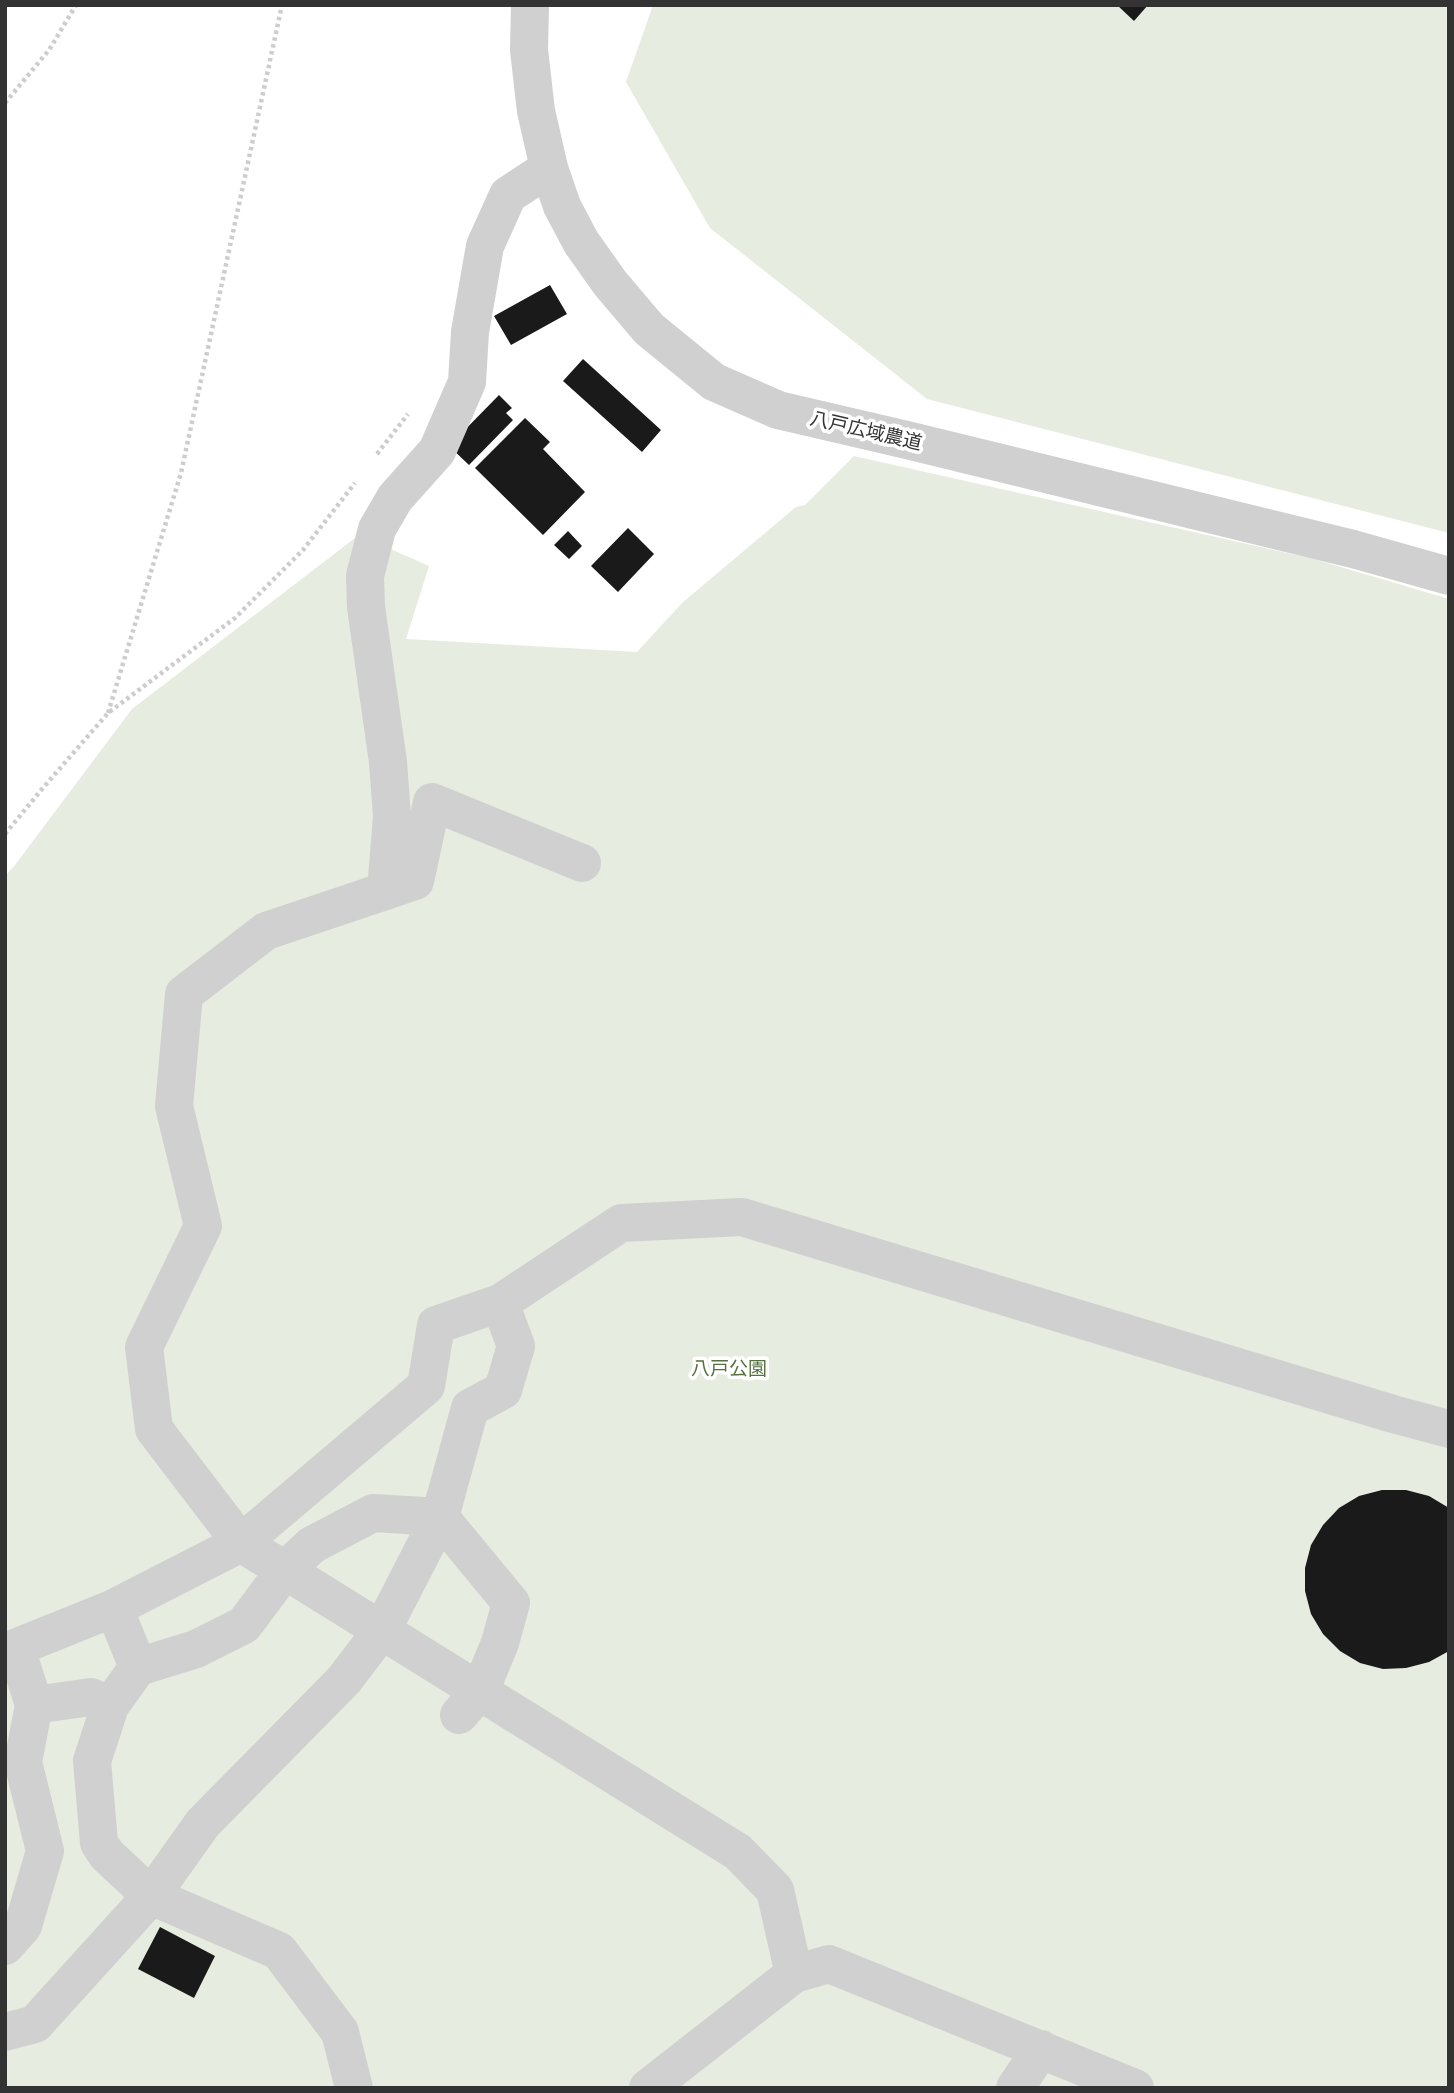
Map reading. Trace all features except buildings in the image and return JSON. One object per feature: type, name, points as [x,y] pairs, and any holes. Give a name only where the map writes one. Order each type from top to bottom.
[{"type":"street","name":"八戸広域農道","points":[[530,5],[529,50],[536,111],[549,168],[562,206],[580,242],[649,329],[714,382],[778,410],[1312,539],[1449,576]]},
{"type":"street","points":[[386,891],[392,816],[388,762],[366,607],[365,576],[377,529],[395,498],[437,452],[467,382],[470,332],[485,246],[508,195],[549,168]]},
{"type":"street","points":[[582,863],[432,802],[415,881],[266,931],[184,994],[174,1105],[203,1226],[144,1347],[155,1429],[241,1542],[382,1630],[470,1703],[738,1852],[775,1890],[794,1974]]},
{"type":"street","points":[[5,1946],[23,1926],[46,1851],[23,1762],[34,1705],[11,1650],[114,1608],[241,1542],[426,1386],[436,1325],[500,1303],[621,1223],[742,1217],[1449,1429]]},
{"type":"street","points":[[5,2032],[35,2024],[151,1896],[203,1823],[344,1680],[382,1630],[440,1517],[470,1408],[503,1390],[516,1346],[500,1303]]},
{"type":"street","points":[[426,1386],[470,1408]]},
{"type":"street","points":[[354,2088],[340,2032],[279,1951],[151,1896],[107,1855],[99,1843],[92,1761],[110,1706],[138,1667],[196,1649],[244,1625],[285,1570],[312,1545],[373,1513],[440,1517],[512,1603],[500,1643],[470,1703]]},
{"type":"street","points":[[114,1608],[138,1667]]},
{"type":"street","points":[[34,1705],[91,1697],[110,1706]]},
{"type":"street","points":[[46,1851],[99,1843]]},
{"type":"street","points":[[648,2088],[794,1974],[829,1964],[1135,2088]]},
{"type":"street","points":[[1015,2088],[1041,2049]]},
{"type":"path","points":[[5,103],[48,50],[76,5]]},
{"type":"path","points":[[108,713],[181,473],[282,5]]},
{"type":"path","points":[[369,464],[411,409]]},
{"type":"path","points":[[5,834],[108,713],[235,618],[303,550],[361,475]]},
{"type":"green space","points":[[653,5],[1449,5],[1449,533],[927,399],[710,228],[626,82]]},
{"type":"green space","name":"八戸公園","points":[[854,456],[1314,559],[1449,599],[1449,2088],[5,2088],[5,876],[132,709],[359,535],[429,566],[406,639],[637,652],[682,603],[796,507],[805,505]]}]
